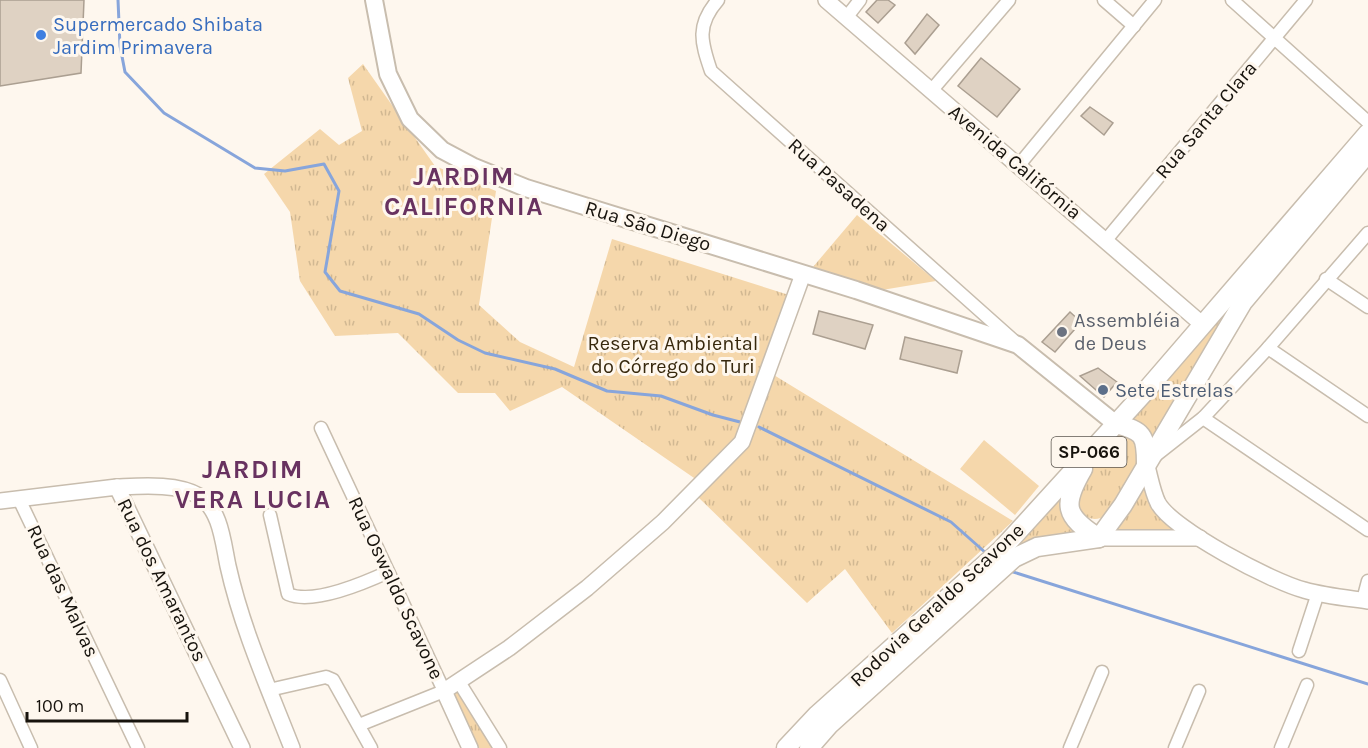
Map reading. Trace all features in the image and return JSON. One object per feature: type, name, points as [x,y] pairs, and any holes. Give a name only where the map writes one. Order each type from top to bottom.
[{"type":"main road","name":"Rua São Diego","points":[[374,0],[388,74],[410,119],[442,150],[474,167],[526,188],[803,274],[1018,345]]},
{"type":"main road","name":"Rodovia Geraldo Scavone","points":[[786,748],[817,715],[1001,550],[1116,424],[1368,133]]},
{"type":"main road","name":"SP-066","points":[[1099,538],[1123,505],[1244,302],[1368,153]]},
{"type":"main road","name":"Rua Pasadena","points":[[1018,345],[1116,424]]},
{"type":"main road","points":[[1116,424],[1136,430],[1142,436],[1146,445],[1146,463]]},
{"type":"main road","points":[[1099,538],[1070,514],[1068,497],[1100,439]]},
{"type":"main road","name":"Rodovia Geraldo Scavone","points":[[809,748],[829,725],[1014,558],[1037,547],[1099,538]]},
{"type":"street","name":"Rua Pasadena","points":[[718,0],[706,14],[702,28],[703,47],[711,71],[1018,345]]},
{"type":"street","name":"Avenida Califórnia","points":[[826,0],[1203,325]]},
{"type":"street","points":[[846,18],[860,0]]},
{"type":"street","points":[[931,91],[1009,0]]},
{"type":"street","points":[[1104,0],[1134,26]]},
{"type":"street","points":[[1018,165],[1155,0]]},
{"type":"street","points":[[1232,0],[1368,122]]},
{"type":"street","name":"Rua Santa Clara","points":[[1106,240],[1306,0]]},
{"type":"street","points":[[1368,233],[1268,348],[1203,418],[1146,463],[1159,504],[1169,516],[1200,538],[1264,575],[1318,593],[1366,601],[1368,581]]},
{"type":"street","points":[[359,724],[444,691],[513,645],[587,588],[663,522],[742,442],[803,274]]},
{"type":"street","points":[[1326,279],[1368,307]]},
{"type":"street","points":[[976,331],[983,326],[986,317]]},
{"type":"street","points":[[1268,348],[1368,416]]},
{"type":"street","points":[[1203,418],[1368,530]]},
{"type":"street","name":"Rua Oswaldo Scavone","points":[[321,428],[470,748]]},
{"type":"street","points":[[117,487],[150,486],[184,491],[199,496],[218,520],[241,613],[292,748]]},
{"type":"street","name":"Rua dos Amarantos","points":[[0,501],[117,487],[242,748]]},
{"type":"street","name":"Rua das Malvas","points":[[19,499],[138,748]]},
{"type":"street","points":[[270,516],[288,594],[296,598],[340,591],[388,572]]},
{"type":"street","points":[[1099,538],[1200,538]]},
{"type":"street","points":[[1299,651],[1318,593]]},
{"type":"street","points":[[1070,748],[1102,672]]},
{"type":"street","points":[[269,690],[326,677],[338,687],[371,748]]},
{"type":"street","points":[[0,680],[31,748]]},
{"type":"street","points":[[459,682],[500,748]]},
{"type":"street","points":[[1281,748],[1307,685]]},
{"type":"street","points":[[1175,748],[1199,691]]},
{"type":"green space","name":"Reserva Ambiental do Córrego do Turi","points":[[363,64],[435,166],[496,191],[479,305],[520,342],[574,367],[612,239],[789,295],[764,369],[1013,521],[892,633],[845,569],[807,603],[698,497],[697,480],[562,387],[510,411],[495,393],[458,393],[398,333],[335,336],[300,281],[290,212],[264,174],[320,129],[339,145],[362,131],[348,78]]},
{"type":"green space","points":[[857,215],[936,281],[876,291],[813,267]]},
{"type":"green space","points":[[1225,312],[1227,315],[1154,445],[1142,426],[1131,417]]},
{"type":"green space","points":[[1116,435],[1131,435],[1142,454],[1107,515],[1095,519],[1088,518],[1078,511],[1079,485]]},
{"type":"green space","points":[[984,440],[1039,486],[1015,515],[960,469]]},
{"type":"green space","points":[[1147,485],[1183,533],[1110,531]]},
{"type":"green space","points":[[1061,493],[1062,513],[1076,534],[1008,556]]},
{"type":"green space","points":[[459,682],[500,748],[470,748],[444,691]]},
{"type":"building","name":"Supermercado Shibata Jardim Primavera","points":[[0,0],[84,0],[81,73],[0,86]]},
{"type":"building","points":[[877,0],[888,0],[895,5],[878,23],[866,12]]},
{"type":"building","points":[[927,14],[939,25],[915,54],[905,43]]},
{"type":"building","points":[[981,58],[1020,89],[997,117],[958,86]]},
{"type":"building","points":[[1090,107],[1113,123],[1104,135],[1081,116]]},
{"type":"building","points":[[819,311],[873,325],[865,349],[813,334]]},
{"type":"building","name":"Assembléia de Deus","points":[[1070,312],[1081,322],[1055,352],[1042,342]]},
{"type":"building","points":[[905,337],[962,351],[957,373],[900,359]]},
{"type":"building","name":"Sete Estrelas","points":[[1098,368],[1117,382],[1104,397],[1080,376]]},
{"type":"waterway","points":[[118,0],[120,46],[125,72],[164,113],[255,168],[285,171],[324,164],[339,191],[325,272],[340,291],[419,314],[458,340],[485,353],[555,369],[607,391],[661,396],[740,422]]},
{"type":"waterway","points":[[759,427],[951,522],[987,554]]},
{"type":"waterway","points":[[1010,571],[1368,684]]},
{"type":"place","name":"Supermercado Shibata Jardim Primavera","points":[[41,35]]},
{"type":"place","name":"Assembléia de Deus","points":[[1062,332]]},
{"type":"place","name":"Sete Estrelas","points":[[1103,390]]},
{"type":"district","name":"JARDIM CALIFORNIA","points":[[464,191]]},
{"type":"district","name":"JARDIM VERA LUCIA","points":[[253,484]]}]
